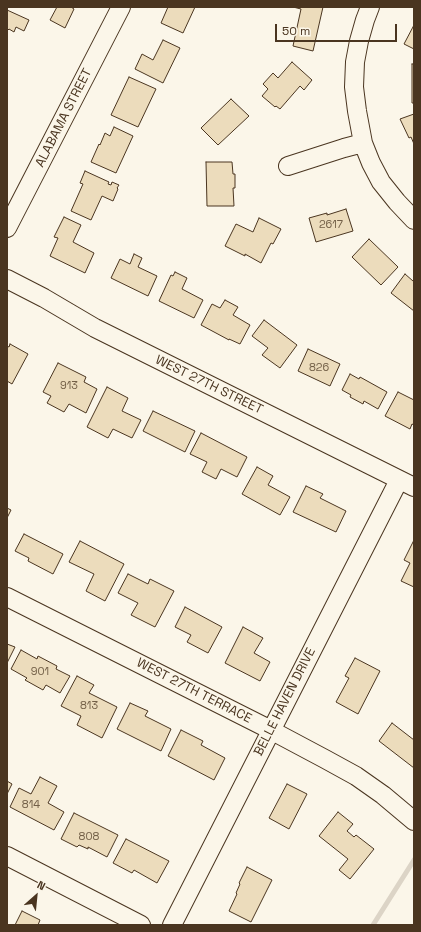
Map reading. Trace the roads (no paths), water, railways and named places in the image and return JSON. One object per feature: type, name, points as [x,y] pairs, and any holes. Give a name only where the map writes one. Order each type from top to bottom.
[{"type":"street","name":"ALABAMA STREET","points":[[7,228],[121,7]]},
{"type":"street","points":[[370,7],[359,41],[354,73],[356,107],[363,143],[381,182],[414,220]]},
{"type":"street","points":[[288,166],[363,143]]},
{"type":"street","name":"WEST 27TH STREET","points":[[7,279],[44,298],[94,328],[406,484]]},
{"type":"street","name":"BELLE HAVEN DRIVE","points":[[172,925],[271,730],[406,484]]},
{"type":"street","name":"WEST 27TH TERRACE","points":[[7,597],[325,758],[356,776],[383,795],[414,821]]},
{"type":"street","points":[[7,856],[141,925]]},
{"type":"waterway","points":[[373,925],[414,860]]}]
